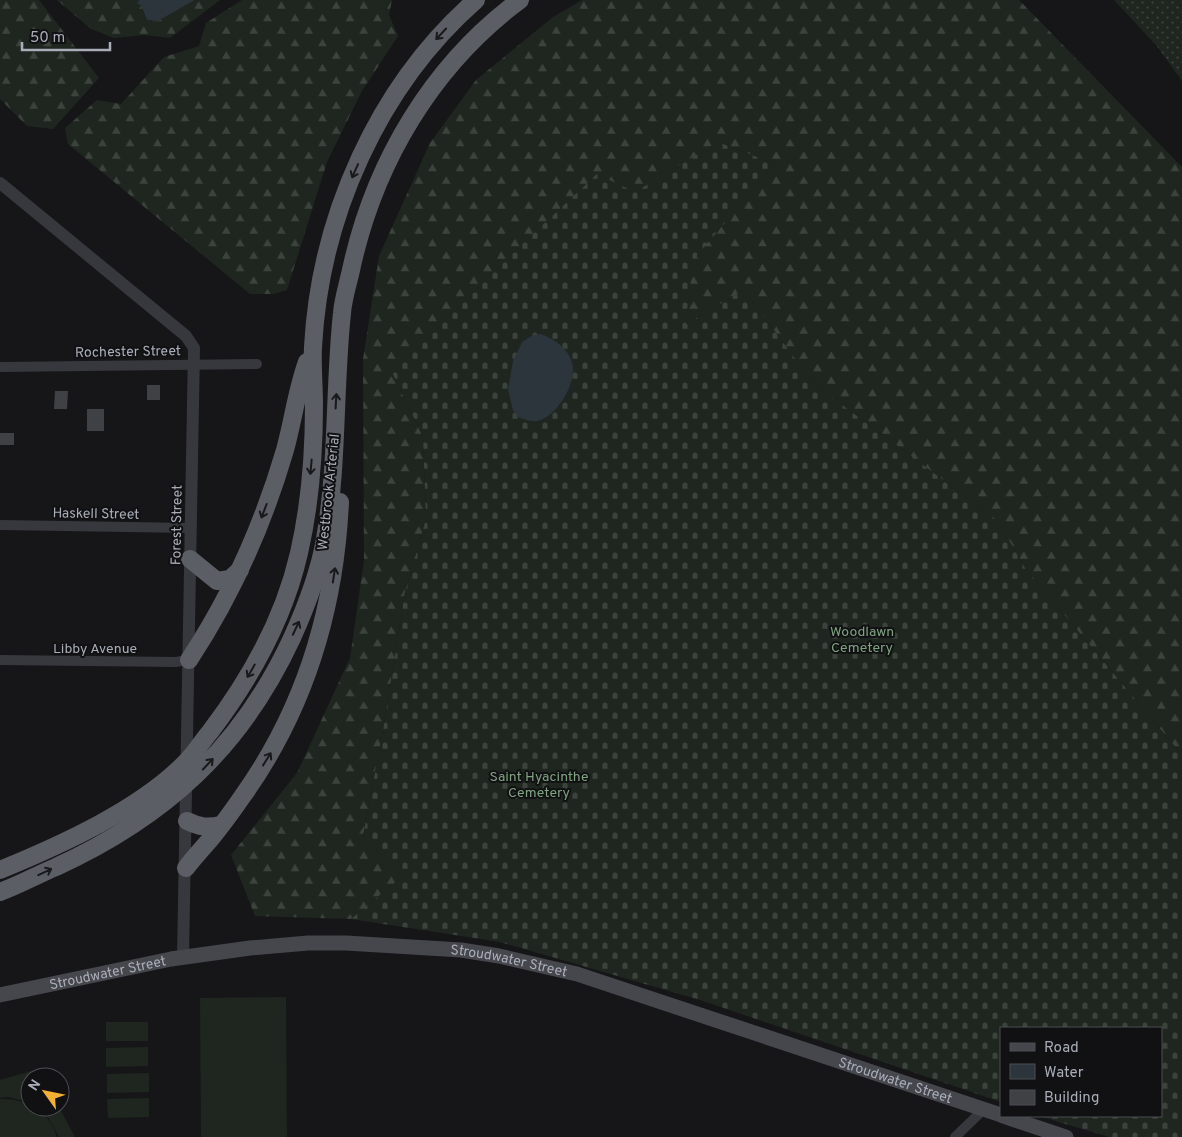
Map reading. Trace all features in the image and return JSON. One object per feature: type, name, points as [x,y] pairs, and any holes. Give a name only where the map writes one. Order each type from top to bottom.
[{"type":"highway","name":"Westbrook Arterial","points":[[0,870],[92,828],[146,794],[188,761],[242,686],[282,610],[289,593],[300,551],[312,455],[314,408],[313,347],[333,228],[364,150],[391,101],[414,66],[438,38],[476,0]]},
{"type":"highway","name":"Westbrook Arterial","points":[[0,892],[96,848],[156,810],[204,768],[231,738],[274,676],[308,602],[325,540],[334,448],[342,310],[359,233],[372,196],[388,160],[424,99],[472,40],[520,0]]},
{"type":"highway","points":[[190,660],[215,620],[240,570],[272,491],[296,412],[305,368],[313,347]]},
{"type":"highway","points":[[186,868],[221,825],[272,751],[297,701],[316,649],[330,594],[337,554],[340,499],[334,448]]},
{"type":"highway","points":[[190,559],[217,581],[230,579],[240,570]]},
{"type":"highway","points":[[187,813],[199,827],[208,828],[221,825]]},
{"type":"main road","name":"Stroudwater Street","points":[[0,995],[183,957],[308,943],[422,946],[499,956],[577,974],[642,994],[1000,1114]]},
{"type":"main road","name":"Stroudwater Street","points":[[1008,1117],[1066,1137]]},
{"type":"street","name":"Forest Street","points":[[0,184],[186,336],[194,348],[190,660],[183,957]]},
{"type":"street","name":"Rochester Street","points":[[0,367],[257,364]]},
{"type":"street","name":"Haskell Street","points":[[0,525],[191,528]]},
{"type":"street","name":"Libby Avenue","points":[[0,660],[175,662],[190,660]]},
{"type":"street","points":[[955,1137],[983,1110]]},
{"type":"green space","points":[[0,0],[39,0],[99,78],[53,129],[27,126],[0,99]]},
{"type":"green space","points":[[57,0],[139,0],[137,4],[141,5],[147,20],[158,21],[195,0],[220,0],[170,38],[144,35],[114,38],[91,29]]},
{"type":"green space","points":[[242,0],[392,0],[389,15],[398,36],[362,91],[327,162],[287,290],[273,294],[250,294],[68,144],[65,128],[97,100],[121,104],[164,57],[199,46],[206,23]]},
{"type":"green space","points":[[582,0],[1019,0],[1182,167],[1182,755],[1025,568],[997,520],[814,384],[744,290],[686,324],[692,260],[775,164],[718,142],[635,193],[390,368],[423,437],[426,519],[405,592],[384,725],[363,836],[402,877],[351,919],[255,916],[231,855],[297,773],[350,658],[364,560],[363,359],[379,256],[430,143],[476,80],[553,17]]},
{"type":"green space","points":[[1114,0],[1182,0],[1182,81],[1156,45]]},
{"type":"green space","name":"Woodlawn Cemetery","points":[[718,142],[775,164],[693,260],[686,324],[744,290],[814,384],[997,520],[1025,568],[1182,755],[1182,1137],[1109,1137],[1042,1117],[1162,1117],[1162,1027],[1000,1027],[1000,1102],[700,1000],[500,942],[351,919],[402,877],[363,836],[384,725],[405,592],[426,519],[423,437],[390,368],[597,174],[635,192]]},
{"type":"green space","points":[[286,997],[287,1137],[201,1137],[200,998]]},
{"type":"green space","points":[[106,1022],[148,1022],[148,1041],[106,1041]]},
{"type":"green space","points":[[148,1047],[148,1066],[106,1067],[106,1048]]},
{"type":"green space","points":[[149,1073],[149,1092],[107,1093],[107,1074]]},
{"type":"green space","points":[[20,1074],[20,1100],[9,1097],[0,1098],[0,1080]]},
{"type":"green space","points":[[149,1098],[149,1117],[108,1118],[107,1099]]},
{"type":"green space","points":[[0,1099],[9,1099],[20,1102],[20,1117],[46,1117],[54,1128],[57,1137],[0,1137]]},
{"type":"green space","points":[[48,1117],[64,1117],[75,1137],[59,1137]]},
{"type":"water","points":[[139,0],[195,0],[158,21],[147,20],[141,5],[137,4]]},
{"type":"water","points":[[541,334],[564,348],[570,357],[573,370],[569,388],[558,406],[544,418],[532,421],[518,417],[513,410],[508,390],[513,361],[522,342],[533,335]]},
{"type":"building","points":[[147,385],[160,385],[160,400],[147,400]]},
{"type":"building","points":[[55,391],[68,391],[67,409],[54,409]]},
{"type":"building","points":[[87,409],[104,409],[104,431],[87,431]]},
{"type":"building","points":[[0,433],[14,433],[14,445],[0,445]]},
{"type":"park label","name":"Saint Hyacinthe Cemetery","points":[[539,784]]}]
